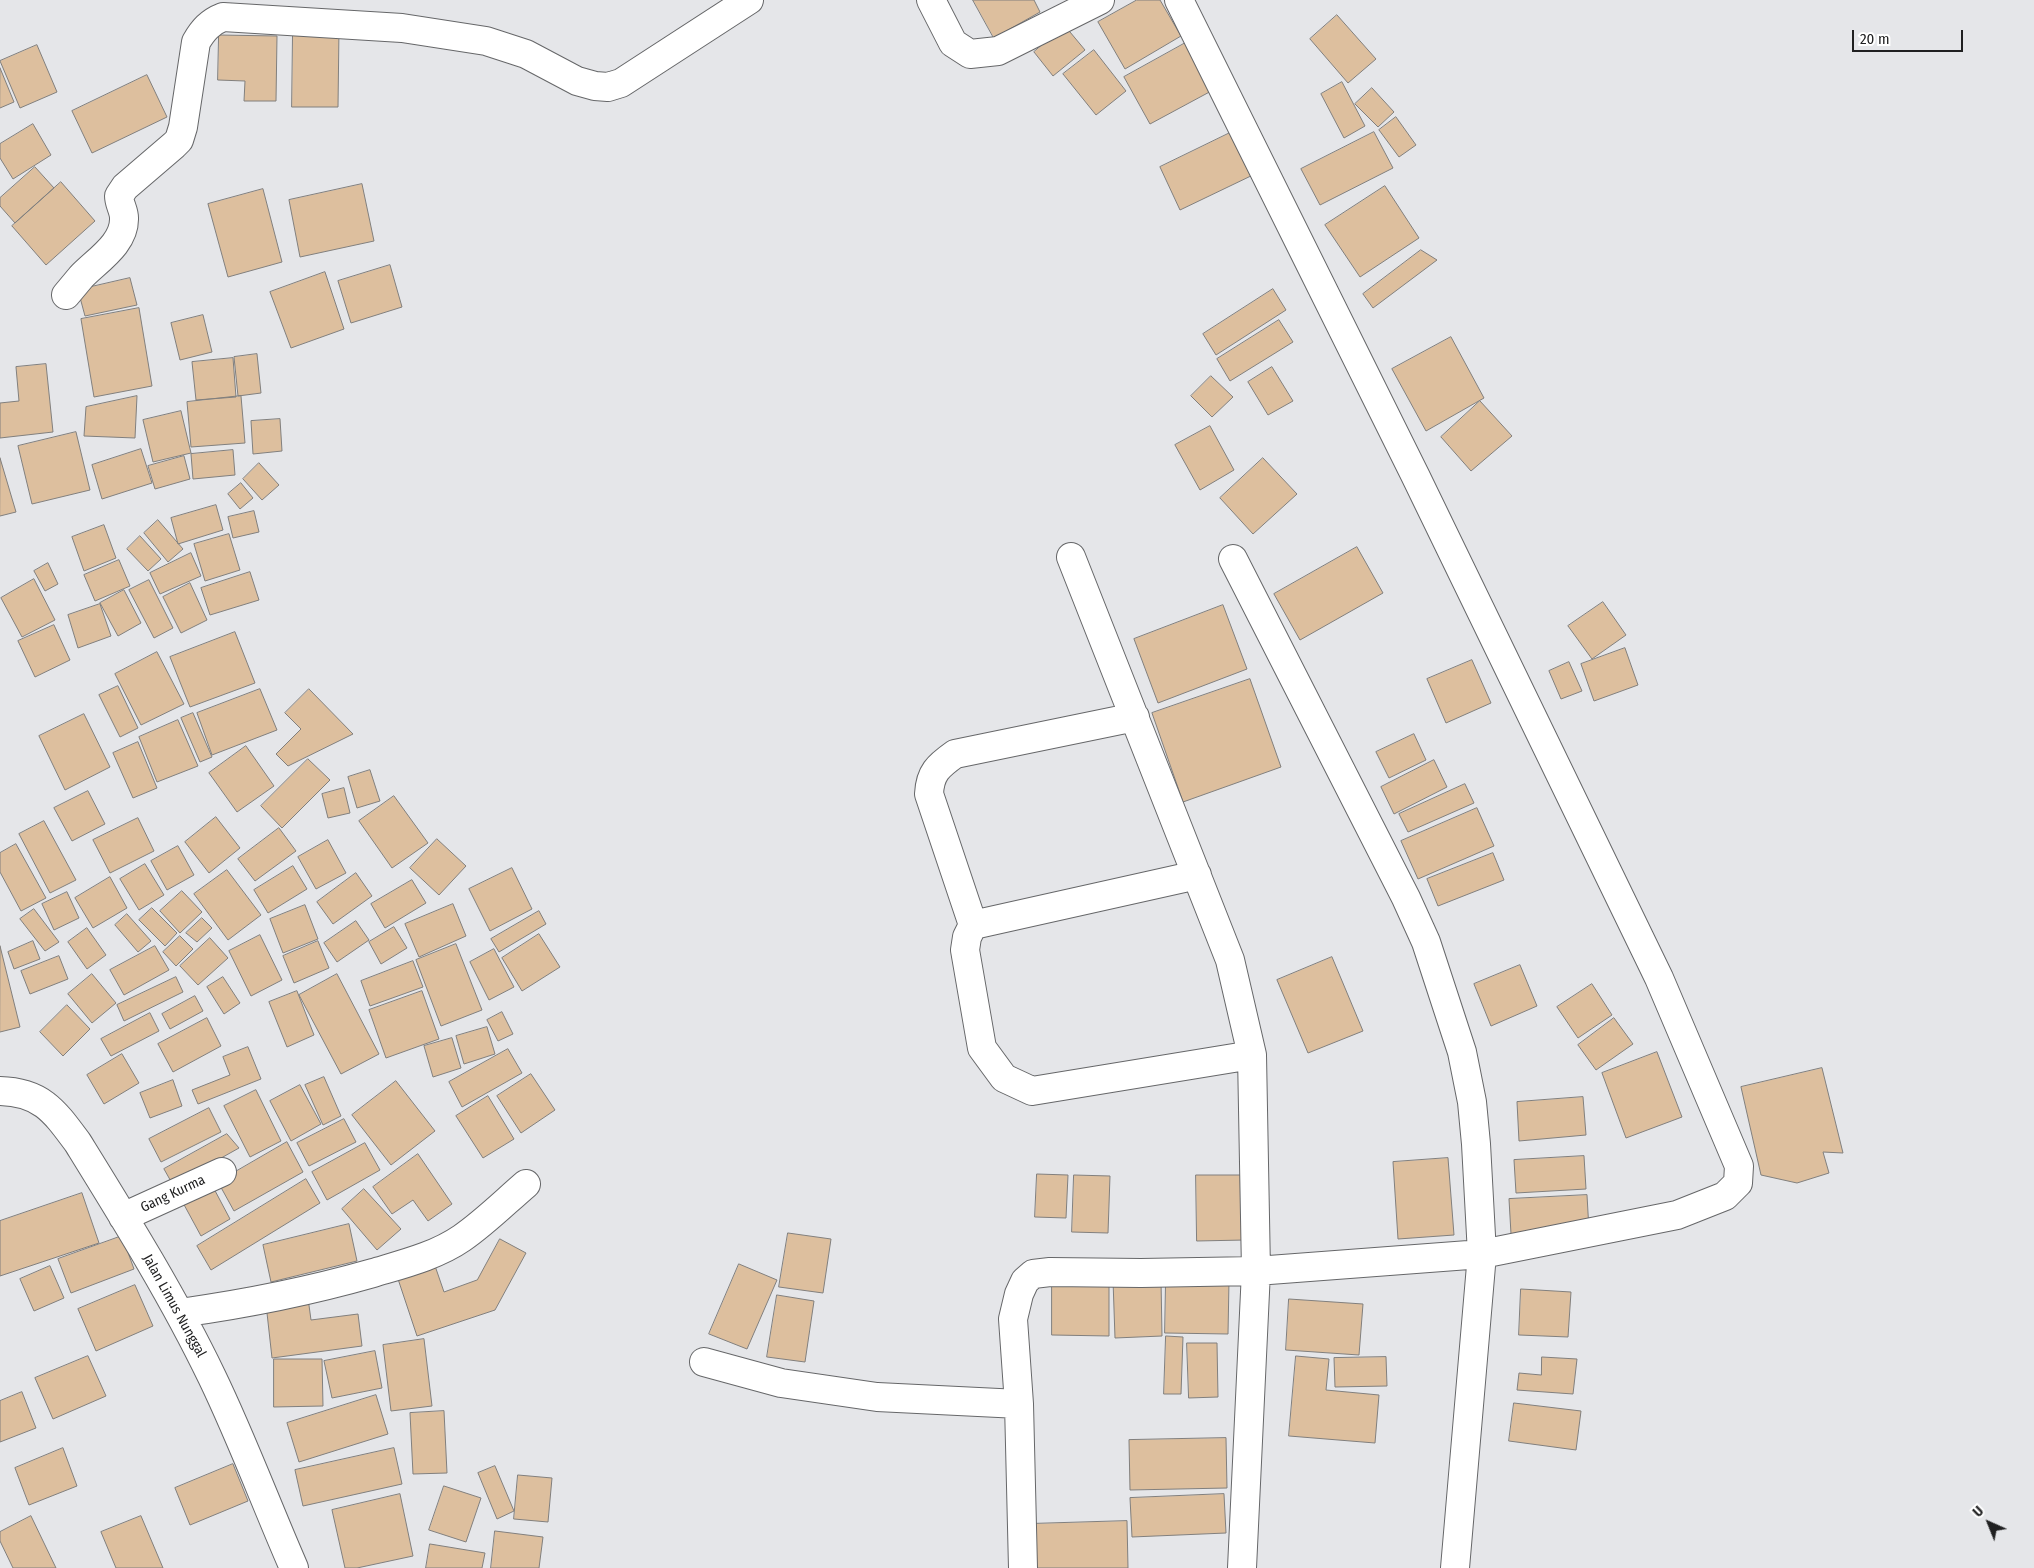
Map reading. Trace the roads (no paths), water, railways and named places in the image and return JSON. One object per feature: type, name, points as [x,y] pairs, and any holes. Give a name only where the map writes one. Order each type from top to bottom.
[{"type":"street","points":[[66,296],[82,276],[101,261],[118,239],[124,226],[124,212],[119,196],[124,187],[179,140],[183,127],[196,42],[201,32],[213,21],[223,17],[402,28],[486,41],[526,54],[577,81],[608,87],[621,83],[748,0]]},
{"type":"street","points":[[931,0],[953,43],[970,54],[998,51],[1100,0]]},
{"type":"street","points":[[1023,1568],[1019,1404],[1013,1319],[1018,1294],[1025,1282],[1033,1274],[1050,1272],[1256,1271],[1482,1254],[1677,1215],[1725,1196],[1738,1183],[1739,1166],[1659,978],[1415,475],[1179,0]]},
{"type":"street","points":[[1071,557],[1230,960],[1252,1056],[1256,1271],[1242,1568]]},
{"type":"street","points":[[1233,559],[1406,898],[1426,942],[1462,1052],[1472,1102],[1482,1254],[1455,1568]]},
{"type":"street","points":[[1135,717],[955,754],[941,764],[930,780],[929,794],[973,925],[967,937],[965,950],[982,1048],[1004,1078],[1032,1091],[1252,1056]]},
{"type":"street","points":[[973,925],[1197,875]]},
{"type":"street","name":"Jalan Limus Nunggal","points":[[0,1090],[30,1095],[46,1105],[62,1121],[78,1143],[180,1313],[245,1450],[294,1568]]},
{"type":"street","name":"Gang Kurma","points":[[123,1217],[222,1172]]},
{"type":"street","points":[[180,1313],[222,1307],[322,1287],[430,1255],[461,1238],[526,1184]]},
{"type":"street","points":[[704,1362],[781,1383],[876,1397],[1019,1404]]}]
